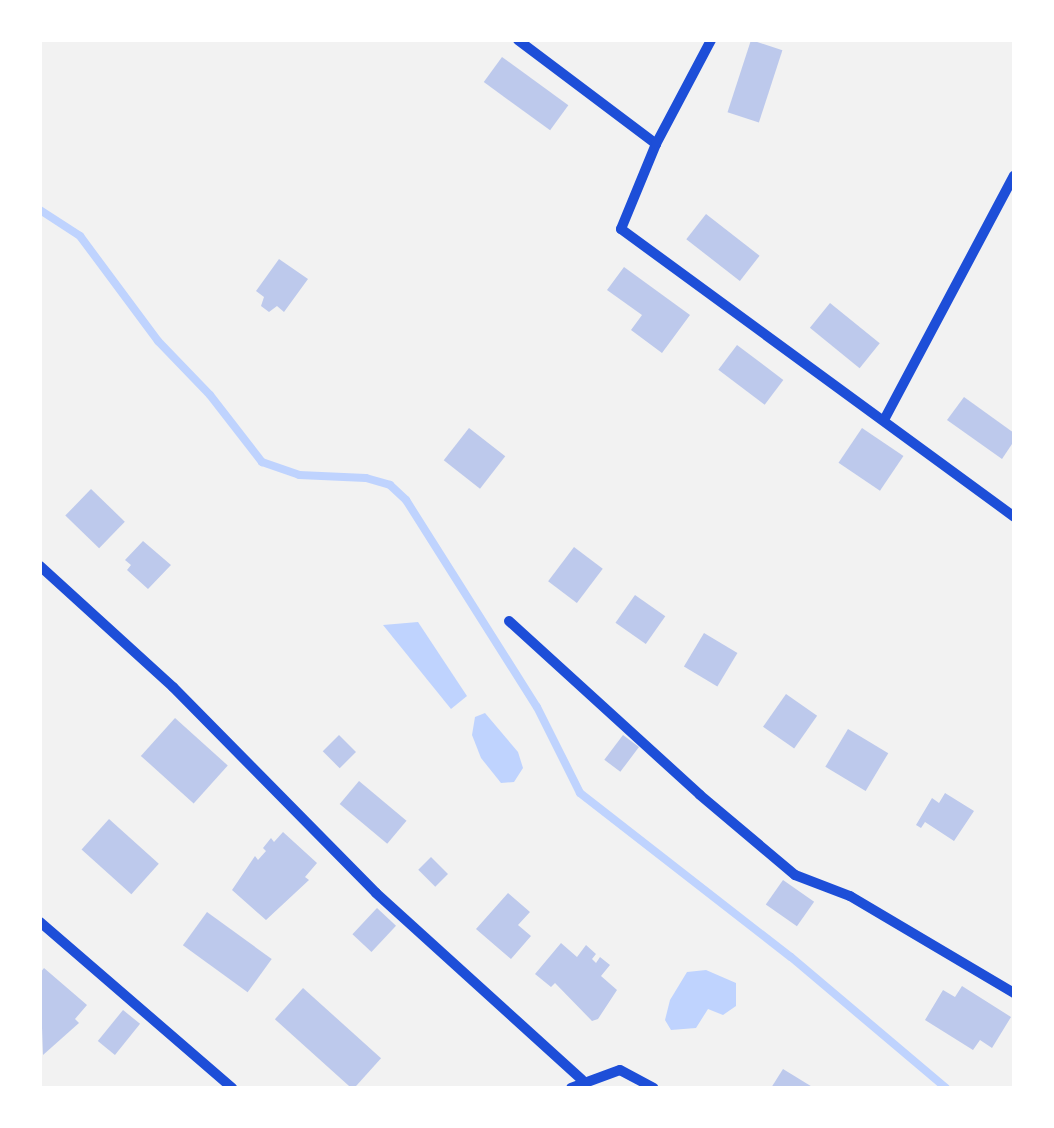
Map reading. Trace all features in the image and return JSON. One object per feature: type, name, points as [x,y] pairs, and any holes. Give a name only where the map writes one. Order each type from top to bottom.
[{"type":"street","points":[[518,40],[656,144]]},
{"type":"street","points":[[711,40],[656,144],[621,229],[1014,517]]},
{"type":"street","points":[[884,420],[1014,175]]},
{"type":"street","points":[[40,566],[173,687],[376,893],[582,1080]]},
{"type":"street","points":[[509,621],[700,795],[795,875],[850,896],[1014,993]]},
{"type":"street","points":[[40,922],[232,1088]]},
{"type":"street","points":[[571,1088],[582,1080],[620,1070],[654,1088]]},
{"type":"water","points":[[418,622],[467,696],[451,709],[383,625]]},
{"type":"water","points":[[485,713],[518,752],[523,768],[514,782],[501,783],[481,758],[472,735],[475,717]]},
{"type":"water","points":[[706,970],[736,983],[736,1006],[723,1015],[708,1009],[696,1028],[671,1030],[665,1020],[670,1000],[687,972]]},
{"type":"building","points":[[751,40],[782,50],[759,122],[728,112]]},
{"type":"building","points":[[502,57],[568,105],[550,130],[484,82]]},
{"type":"building","points":[[706,214],[760,256],[740,281],[686,239]]},
{"type":"building","points":[[279,259],[308,279],[284,312],[277,306],[269,312],[261,306],[264,297],[256,291]]},
{"type":"building","points":[[624,267],[690,315],[662,353],[631,330],[642,315],[607,290]]},
{"type":"building","points":[[830,303],[880,343],[860,368],[810,328]]},
{"type":"building","points":[[737,345],[783,380],[765,405],[718,370]]},
{"type":"building","points":[[964,397],[1014,433],[1014,441],[1002,459],[947,420]]},
{"type":"building","points":[[469,428],[505,456],[480,489],[444,460]]},
{"type":"building","points":[[862,428],[903,456],[880,491],[839,463]]},
{"type":"building","points":[[91,489],[125,522],[99,548],[65,516]]},
{"type":"building","points":[[143,541],[171,565],[148,589],[127,570],[131,565],[125,560]]},
{"type":"building","points":[[574,547],[603,569],[577,603],[548,581]]},
{"type":"building","points":[[635,595],[665,616],[646,644],[615,623]]},
{"type":"building","points":[[704,633],[737,653],[717,687],[684,666]]},
{"type":"building","points":[[786,694],[817,716],[794,749],[763,727]]},
{"type":"building","points":[[175,718],[228,766],[194,803],[141,756]]},
{"type":"building","points":[[848,729],[888,753],[866,791],[825,767]]},
{"type":"building","points":[[339,735],[356,752],[340,768],[323,751]]},
{"type":"building","points":[[623,735],[639,747],[620,772],[604,760]]},
{"type":"building","points":[[359,781],[406,821],[387,844],[340,804]]},
{"type":"building","points":[[945,793],[974,811],[954,841],[925,822],[921,828],[916,825],[932,798],[939,803]]},
{"type":"building","points":[[109,819],[159,864],[131,894],[82,849]]},
{"type":"building","points":[[283,832],[317,863],[305,877],[309,880],[266,920],[232,890],[255,856],[258,860],[271,838],[274,842]]},
{"type":"building","points":[[431,857],[448,874],[435,887],[418,870]]},
{"type":"building","points":[[783,880],[814,902],[797,926],[766,905]]},
{"type":"building","points":[[508,893],[530,912],[518,925],[531,936],[511,959],[476,929]]},
{"type":"building","points":[[377,908],[396,926],[371,952],[352,934]]},
{"type":"building","points":[[207,912],[272,959],[248,992],[183,945]]},
{"type":"building","points":[[561,943],[577,957],[586,945],[596,954],[592,959],[596,963],[600,957],[610,965],[601,976],[617,990],[598,1019],[592,1021],[555,983],[551,987],[535,974]]},
{"type":"building","points":[[44,968],[87,1005],[75,1019],[79,1023],[43,1055],[40,973]]},
{"type":"building","points":[[962,986],[1011,1017],[992,1048],[980,1040],[973,1050],[925,1020],[943,990],[955,997]]},
{"type":"building","points":[[303,988],[381,1058],[351,1088],[275,1019]]},
{"type":"building","points":[[123,1010],[140,1024],[115,1055],[98,1041]]},
{"type":"building","points":[[783,1069],[814,1088],[771,1088]]},
{"type":"waterway","points":[[40,210],[80,236],[158,341],[210,395],[262,462],[299,475],[366,478],[390,485],[406,500],[537,707],[580,793],[791,957],[946,1088]]}]
